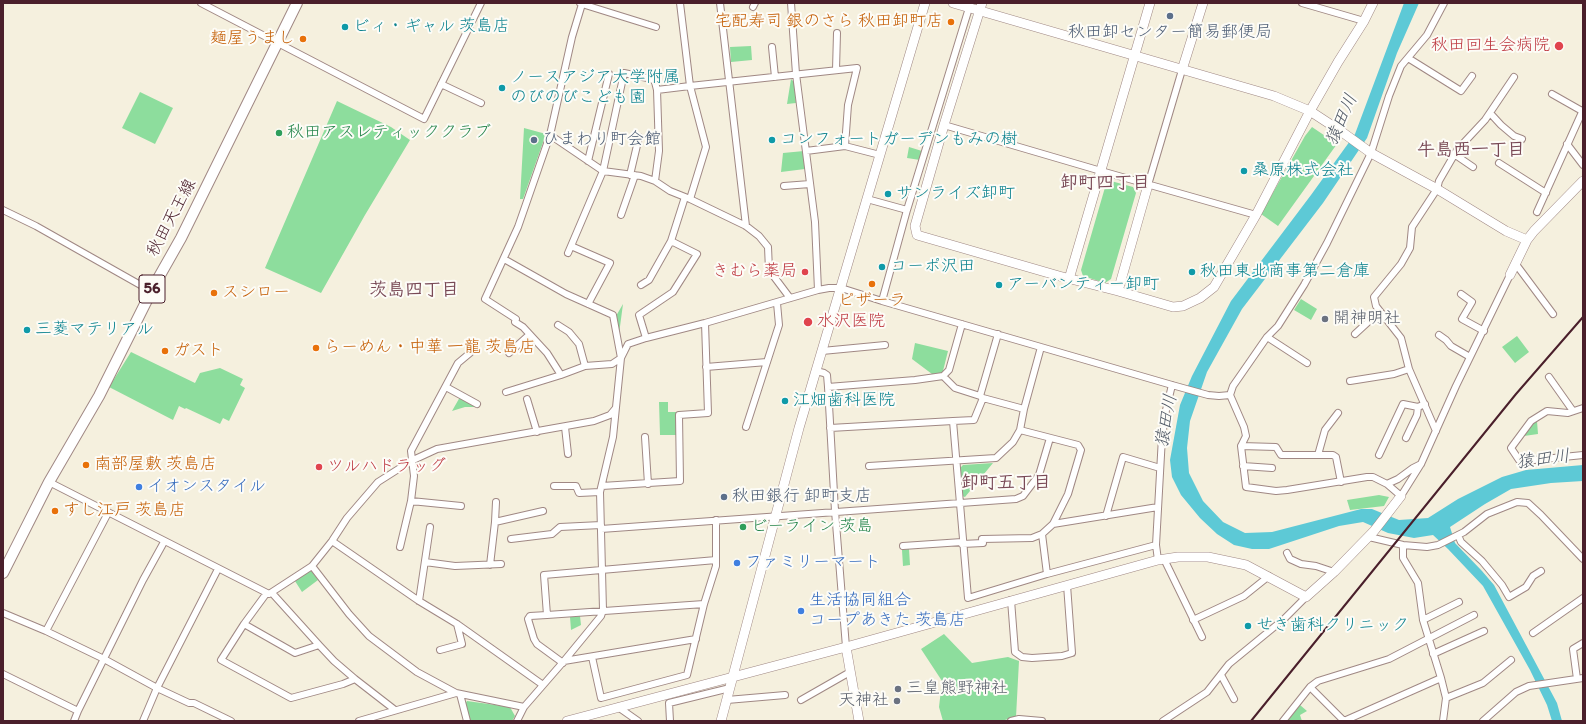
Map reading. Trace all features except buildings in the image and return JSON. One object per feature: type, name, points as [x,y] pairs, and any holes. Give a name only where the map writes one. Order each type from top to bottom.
[{"type":"main road","name":"秋田天王線","points":[[3,573],[49,482],[98,396],[181,238],[297,3]]},
{"type":"street","points":[[201,3],[424,119],[480,3]]},
{"type":"street","points":[[641,285],[649,280],[671,241],[706,147],[690,86],[680,3]]},
{"type":"street","points":[[720,3],[746,226]]},
{"type":"street","points":[[791,3],[796,74],[815,222],[818,290]]},
{"type":"street","points":[[721,721],[775,515],[925,3]]},
{"type":"street","points":[[953,3],[969,8],[981,7],[1135,57],[1274,96],[1310,111],[1367,151],[1437,189],[1506,231],[1527,240]]},
{"type":"street","points":[[1070,279],[1150,3]]},
{"type":"street","points":[[1118,291],[1148,185],[1203,3]]},
{"type":"street","points":[[1302,3],[1364,21]]},
{"type":"street","points":[[981,7],[944,125],[915,226],[917,235],[1173,307],[1183,306],[1200,298],[1214,287],[1256,214],[1310,111],[1338,62],[1364,21],[1373,3]]},
{"type":"street","points":[[1400,496],[1387,484],[1373,477],[1276,491],[1246,487],[1241,446],[1246,436],[1244,427],[1230,395],[1233,386],[1267,337],[1278,326],[1304,285],[1352,195],[1367,151],[1401,66],[1427,35],[1444,3]]},
{"type":"street","points":[[561,375],[547,354],[523,327],[514,322],[516,319],[484,299],[518,227],[550,135],[572,36],[581,4],[591,5],[604,12],[656,27]]},
{"type":"street","points":[[882,301],[907,210],[969,8]]},
{"type":"street","points":[[836,70],[837,33]]},
{"type":"street","points":[[772,47],[775,77]]},
{"type":"street","points":[[1408,58],[1461,91],[1472,76]]},
{"type":"street","points":[[657,90],[858,68],[848,105],[845,146]]},
{"type":"street","points":[[568,253],[603,171],[624,73],[652,79],[655,82],[657,90],[659,151],[655,181]]},
{"type":"street","points":[[588,161],[609,74]]},
{"type":"street","points":[[1436,431],[1409,369],[1402,338],[1376,306],[1374,297],[1401,264],[1410,248],[1412,227],[1437,189],[1439,181],[1454,154],[1490,112],[1514,77]]},
{"type":"street","points":[[442,84],[481,103]]},
{"type":"street","points":[[1537,212],[1583,110],[1552,94]]},
{"type":"street","points":[[1490,112],[1501,125],[1514,136],[1522,139]]},
{"type":"street","points":[[944,125],[1148,185],[1256,214]]},
{"type":"street","points":[[550,135],[603,171],[641,176],[655,181],[670,191],[746,226],[759,236],[768,247],[769,270],[790,298]]},
{"type":"street","points":[[621,215],[632,175],[639,136]]},
{"type":"street","points":[[1568,144],[1583,165]]},
{"type":"street","points":[[806,151],[845,146],[880,155]]},
{"type":"street","points":[[1454,154],[1473,167]]},
{"type":"street","points":[[1499,163],[1546,193]]},
{"type":"street","points":[[1163,721],[1207,692],[1229,664],[1284,619],[1306,596],[1334,572],[1371,534],[1392,509],[1421,464],[1470,357],[1527,240],[1539,225],[1583,181]]},
{"type":"street","points":[[784,186],[810,184]]},
{"type":"street","points":[[867,199],[907,210]]},
{"type":"street","points":[[3,210],[36,226],[152,291]]},
{"type":"street","points":[[646,338],[639,315],[673,292],[697,254],[671,241]]},
{"type":"street","points":[[571,246],[610,263],[588,304]]},
{"type":"street","points":[[504,259],[566,294],[613,315],[621,358],[613,437],[601,489],[601,616],[524,708],[517,721]]},
{"type":"street","points":[[1515,263],[1553,314]]},
{"type":"street","points":[[506,392],[561,375],[584,366],[612,364],[621,358],[628,344],[646,338],[777,303],[818,290],[841,288],[1208,395],[1230,395]]},
{"type":"street","points":[[1461,294],[1472,302],[1462,319],[1484,330]]},
{"type":"street","points":[[746,427],[778,325],[777,303]]},
{"type":"street","points":[[1355,334],[1380,311]]},
{"type":"street","points":[[554,486],[576,486],[579,493],[601,489],[680,481],[679,415],[708,413],[704,323]]},
{"type":"street","points":[[828,387],[915,380],[943,376],[949,370],[962,324]]},
{"type":"street","points":[[558,325],[569,332],[579,344],[584,366]]},
{"type":"street","points":[[830,428],[974,420],[998,334]]},
{"type":"street","points":[[509,353],[529,335]]},
{"type":"street","points":[[1439,335],[1451,346],[1470,357]]},
{"type":"street","points":[[1267,337],[1307,363]]},
{"type":"street","points":[[822,351],[885,345]]},
{"type":"street","points":[[869,466],[996,458],[1013,442],[1020,430],[1024,409],[1041,347]]},
{"type":"street","points":[[400,548],[411,501],[414,476],[410,451],[458,363],[470,353]]},
{"type":"street","points":[[706,367],[767,362]]},
{"type":"street","points":[[1350,381],[1394,374],[1409,369]]},
{"type":"street","points":[[816,371],[824,373],[828,387],[835,511],[846,647],[859,721]]},
{"type":"street","points":[[943,376],[955,388],[1024,409]]},
{"type":"street","points":[[1549,377],[1573,411]]},
{"type":"street","points":[[1172,385],[1162,436],[1156,545],[1161,560],[1202,637]]},
{"type":"street","points":[[446,386],[477,404]]},
{"type":"street","points":[[527,399],[537,432]]},
{"type":"street","points":[[1379,455],[1403,404],[1418,407],[1425,404]]},
{"type":"street","points":[[1406,438],[1418,407]]},
{"type":"street","points":[[1583,408],[1568,413],[1547,411],[1531,421],[1511,448],[1519,460],[1524,461],[1583,455]]},
{"type":"street","points":[[355,679],[291,698],[221,660],[244,624],[269,594],[312,566],[332,541],[347,518],[378,482],[411,461],[437,449],[565,427],[602,419],[610,415],[615,409]]},
{"type":"street","points":[[1318,455],[1325,430],[1338,413]]},
{"type":"street","points":[[953,421],[962,543],[968,598],[1046,574],[1156,545]]},
{"type":"street","points":[[565,427],[568,454]]},
{"type":"street","points":[[903,546],[983,543],[982,539],[1032,538],[1042,534],[1053,524],[1068,494],[1081,450],[1078,445],[1020,430]]},
{"type":"street","points":[[645,436],[648,484]]},
{"type":"street","points":[[511,538],[552,534],[560,527],[601,527],[716,520],[1016,498],[1023,496],[1039,475],[1050,438]]},
{"type":"street","points":[[1241,446],[1276,447],[1281,455],[1333,455],[1336,457],[1341,482]]},
{"type":"street","points":[[1106,516],[1123,458],[1160,468]]},
{"type":"street","points":[[1387,484],[1398,479],[1421,464]]},
{"type":"street","points":[[1243,466],[1272,468]]},
{"type":"street","points":[[49,482],[108,514],[269,594],[334,661],[396,710]]},
{"type":"street","points":[[411,501],[461,506]]},
{"type":"street","points":[[490,565],[496,502]]},
{"type":"street","points":[[1371,534],[1403,545],[1427,547],[1438,545],[1457,535],[1486,514],[1518,502],[1528,503],[1583,559]]},
{"type":"street","points":[[1053,524],[1158,507]]},
{"type":"street","points":[[495,522],[543,511]]},
{"type":"street","points":[[46,631],[108,514]]},
{"type":"street","points":[[592,657],[601,698],[687,675],[704,604],[716,566],[716,520]]},
{"type":"street","points":[[419,601],[430,527]]},
{"type":"street","points":[[1042,534],[1046,574]]},
{"type":"street","points":[[1457,535],[1461,542],[1482,561],[1509,596],[1526,586],[1533,576],[1541,571]]},
{"type":"street","points":[[332,541],[419,601],[457,624],[543,685]]},
{"type":"street","points":[[74,721],[143,580],[164,542]]},
{"type":"street","points":[[1403,545],[1403,558],[1418,583],[1423,620],[1446,698],[1443,721]]},
{"type":"street","points":[[1287,553],[1290,559],[1301,564],[1316,566],[1334,572]]},
{"type":"street","points":[[567,721],[846,647],[1011,600],[1161,560],[1178,557],[1208,557],[1246,565],[1306,596]]},
{"type":"street","points":[[547,615],[544,575],[716,560]]},
{"type":"street","points":[[425,562],[456,566],[502,564]]},
{"type":"street","points":[[312,566],[349,614],[369,636],[417,672],[458,694],[524,708]]},
{"type":"street","points":[[143,721],[157,688],[218,569]]},
{"type":"street","points":[[1193,620],[1244,596],[1269,576]]},
{"type":"street","points":[[1011,600],[1015,652],[1022,657],[1027,658],[1049,658],[1062,656],[1072,653],[1068,585]]},
{"type":"street","points":[[1533,634],[1583,598]]},
{"type":"street","points":[[1423,620],[1459,602]]},
{"type":"street","points":[[696,639],[564,662],[537,644],[528,619],[530,616],[704,604]]},
{"type":"street","points":[[3,613],[46,631],[104,659],[157,688],[194,703],[231,721]]},
{"type":"street","points":[[1283,721],[1310,687],[1318,681],[1389,659],[1474,615]]},
{"type":"street","points":[[244,624],[295,653],[318,645]]},
{"type":"street","points":[[440,650],[462,644],[457,624]]},
{"type":"street","points":[[1433,654],[1484,631]]},
{"type":"street","points":[[1483,721],[1516,692],[1529,686],[1580,678],[1573,649],[1583,643]]},
{"type":"street","points":[[1446,698],[1483,683],[1511,660]]},
{"type":"street","points":[[801,700],[850,672]]},
{"type":"street","points":[[3,674],[78,711]]},
{"type":"street","points":[[1221,675],[1234,699]]},
{"type":"street","points":[[1310,687],[1344,721],[1441,678]]},
{"type":"street","points":[[670,721],[669,703],[730,688]]},
{"type":"street","points":[[359,721],[458,694]]},
{"type":"street","points":[[458,694],[467,721]]},
{"type":"street","points":[[727,700],[785,695]]},
{"type":"street","points":[[618,707],[638,721]]},
{"type":"street","points":[[1011,721],[1019,719],[1042,721]]},
{"type":"green space","points":[[751,46],[752,60],[731,62],[730,47]]},
{"type":"green space","points":[[791,79],[794,82],[796,103],[787,104]]},
{"type":"green space","points":[[140,92],[173,108],[155,144],[122,128]]},
{"type":"green space","points":[[337,101],[391,127],[410,140],[321,293],[265,268]]},
{"type":"green space","points":[[1312,127],[1337,144],[1278,226],[1261,214],[1305,136]]},
{"type":"green space","points":[[524,128],[546,134],[523,199],[520,199]]},
{"type":"green space","points":[[909,147],[922,151],[920,160],[907,158]]},
{"type":"green space","points":[[804,151],[805,169],[781,172],[783,153]]},
{"type":"green space","points":[[1111,181],[1133,187],[1136,193],[1111,279],[1105,283],[1083,276],[1081,270],[1106,184]]},
{"type":"green space","points":[[1301,299],[1317,309],[1311,320],[1294,310]]},
{"type":"green space","points":[[623,304],[619,334],[616,316]]},
{"type":"green space","points":[[1517,336],[1529,352],[1515,363],[1502,347]]},
{"type":"green space","points":[[915,343],[948,351],[943,371],[940,375],[932,374],[912,359]]},
{"type":"green space","points":[[131,352],[195,383],[200,373],[220,368],[243,379],[240,385],[245,388],[229,421],[223,418],[220,424],[179,406],[173,420],[109,387]]},
{"type":"green space","points":[[460,397],[477,407],[465,407],[452,411]]},
{"type":"green space","points":[[659,402],[668,402],[668,412],[676,412],[676,435],[660,435]]},
{"type":"green space","points":[[1537,421],[1538,434],[1524,436],[1533,423]]},
{"type":"green space","points":[[993,463],[965,497],[962,496],[960,468],[963,465]]},
{"type":"green space","points":[[1379,495],[1389,497],[1384,506],[1350,510],[1347,500]]},
{"type":"green space","points":[[909,549],[910,565],[903,566],[902,550]]},
{"type":"green space","points":[[311,570],[318,580],[302,592],[295,581]]},
{"type":"green space","points":[[580,616],[581,625],[571,630],[570,617]]},
{"type":"green space","points":[[944,634],[972,663],[1008,657],[1019,661],[1016,717],[1001,721],[943,721],[939,707],[942,681],[921,649]]},
{"type":"green space","points":[[467,701],[510,707],[515,716],[512,721],[470,721],[465,704]]},
{"type":"green space","points":[[1300,705],[1307,711],[1300,715],[1302,721],[1287,721]]},
{"type":"water","points":[[1404,3],[1419,3],[1397,53],[1367,138],[1323,203],[1242,309],[1207,372],[1190,421],[1187,448],[1189,473],[1203,501],[1223,522],[1245,533],[1272,532],[1361,509],[1372,509],[1399,520],[1428,518],[1458,499],[1502,477],[1526,470],[1583,465],[1583,481],[1551,483],[1511,489],[1450,527],[1455,543],[1494,585],[1557,703],[1562,721],[1552,721],[1547,705],[1530,670],[1483,586],[1433,535],[1414,538],[1388,533],[1363,522],[1339,526],[1269,549],[1252,549],[1234,545],[1217,534],[1200,518],[1181,495],[1172,477],[1170,460],[1180,405],[1192,376],[1231,301],[1355,134]]},
{"type":"railway","points":[[1251,721],[1516,394],[1583,317]]},
{"type":"place","name":"秋田卸センター簡易郵便局","points":[[1170,16]]},
{"type":"place","name":"宅配寿司 銀のさら 秋田卸町店","points":[[951,22]]},
{"type":"place","name":"ビィ・ギャル 茨島店","points":[[345,27]]},
{"type":"place","name":"麺屋うまし","points":[[303,39]]},
{"type":"place","name":"秋田回生会病院","points":[[1559,46]]},
{"type":"place","name":"ノースアジア大学附属 のびのびこども園","points":[[502,88]]},
{"type":"place","name":"秋田アスレティッククラブ","points":[[279,133]]},
{"type":"place","name":"ひまわり町会館","points":[[534,140]]},
{"type":"place","name":"コンフォートガーデンもみの樹","points":[[772,140]]},
{"type":"place","name":"桑原株式会社","points":[[1244,171]]},
{"type":"place","name":"サンライズ卸町","points":[[888,194]]},
{"type":"place","name":"コーポ沢田","points":[[882,267]]},
{"type":"place","name":"きむら薬局","points":[[805,272]]},
{"type":"place","name":"秋田東北商事第二倉庫","points":[[1192,272]]},
{"type":"place","name":"ピザーラ","points":[[872,284]]},
{"type":"place","name":"アーバンティー卸町","points":[[999,285]]},
{"type":"place","name":"スシロー","points":[[214,293]]},
{"type":"place","name":"開神明社","points":[[1325,319]]},
{"type":"place","name":"水沢医院","points":[[808,322]]},
{"type":"place","name":"三菱マテリアル","points":[[27,330]]},
{"type":"place","name":"らーめん・中華 一龍 茨島店","points":[[316,348]]},
{"type":"place","name":"ガスト","points":[[165,351]]},
{"type":"place","name":"江畑歯科医院","points":[[785,401]]},
{"type":"place","name":"南部屋敷 茨島店","points":[[86,465]]},
{"type":"place","name":"ツルハドラッグ","points":[[319,467]]},
{"type":"place","name":"イオンスタイル","points":[[139,487]]},
{"type":"place","name":"秋田銀行 卸町支店","points":[[724,497]]},
{"type":"place","name":"すし江戸 茨島店","points":[[55,511]]},
{"type":"place","name":"ビーライン 茨島","points":[[743,527]]},
{"type":"place","name":"ファミリーマート","points":[[737,563]]},
{"type":"place","name":"生活協同組合 コープあきた 茨島店","points":[[801,611]]},
{"type":"place","name":"せき歯科クリニック","points":[[1248,626]]},
{"type":"place","name":"三皇熊野神社","points":[[898,689]]},
{"type":"place","name":"天神社","points":[[897,701]]},
{"type":"district","name":"牛島西一丁目","points":[[1471,150]]},
{"type":"district","name":"卸町四丁目","points":[[1105,183]]},
{"type":"district","name":"茨島四丁目","points":[[414,290]]},
{"type":"district","name":"卸町五丁目","points":[[1006,483]]},
{"type":"water label","name":"猿田川","points":[[1342,120]]},
{"type":"water label","name":"猿田川","points":[[1167,421]]},
{"type":"water label","name":"猿田川","points":[[1543,460]]}]
